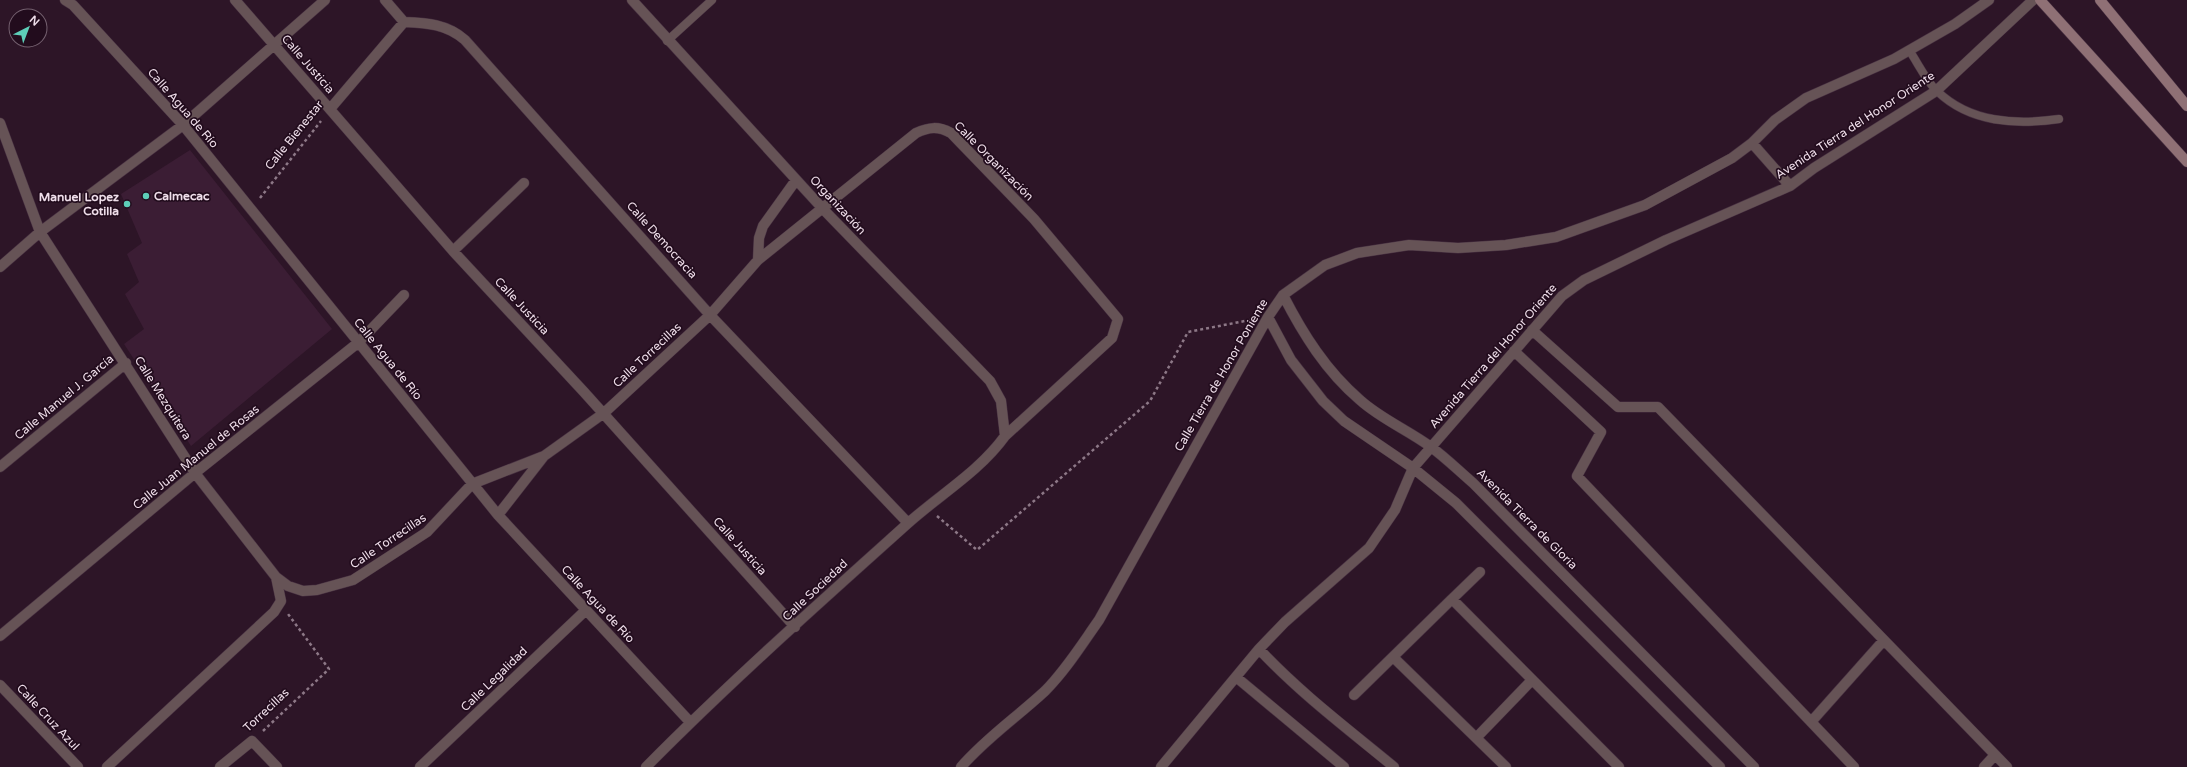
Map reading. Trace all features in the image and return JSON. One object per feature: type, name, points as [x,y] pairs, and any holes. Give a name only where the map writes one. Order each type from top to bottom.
[{"type":"street","name":"Calle Justicia","points":[[234,0],[274,44],[453,251],[604,413],[795,627]]},
{"type":"street","points":[[0,267],[40,232],[183,125],[325,0]]},
{"type":"street","points":[[386,0],[404,22]]},
{"type":"street","name":"Organización","points":[[632,0],[667,41],[796,180],[990,381],[1001,401],[1005,436]]},
{"type":"street","name":"Calle Tierra de Honor Poniente","points":[[961,767],[977,748],[1046,690],[1074,656],[1098,620],[1268,316],[1283,295],[1325,265],[1357,253],[1410,245],[1458,248],[1506,245],[1556,237],[1644,204],[1710,171],[1752,143],[1775,120],[1806,98],[1894,60],[1955,24],[1989,0]]},
{"type":"street","name":"Avenida Tierra del Honor Oriente","points":[[1161,767],[1259,649],[1285,622],[1369,548],[1395,510],[1413,468],[1532,330],[1572,287],[1666,240],[1790,186],[1814,168],[1936,91],[2033,0]]},
{"type":"street","points":[[2040,0],[2187,162]]},
{"type":"street","points":[[2100,0],[2185,99]]},
{"type":"street","name":"Calle Agua de Río","points":[[72,2],[183,125],[498,515],[690,722]]},
{"type":"street","name":"Calle Bienestar","points":[[330,109],[404,22]]},
{"type":"street","name":"Calle Democracia","points":[[404,22],[426,23],[449,28],[464,40],[710,315],[908,523]]},
{"type":"street","name":"Calle Mezquitera","points":[[0,123],[40,232],[126,363],[195,473],[276,578],[280,604]]},
{"type":"street","name":"Calle Torrecillas","points":[[276,578],[288,586],[303,591],[318,590],[353,580],[427,532],[472,484],[544,456],[604,413],[710,315],[758,260],[824,209],[916,133],[934,127]]},
{"type":"street","name":"Calle Organización","points":[[934,127],[943,128],[951,133],[1034,219],[1118,320],[1112,338],[1005,436]]},
{"type":"street","points":[[1752,143],[1790,186]]},
{"type":"street","points":[[758,260],[759,238],[763,226],[796,180]]},
{"type":"street","points":[[453,251],[524,183]]},
{"type":"street","name":"Avenida Tierra de Gloria","points":[[1283,295],[1303,333],[1334,374],[1360,400],[1395,426],[1431,447],[1473,483],[1754,767]]},
{"type":"street","name":"Calle Juan Manuel de Rosas","points":[[0,636],[195,473],[359,342],[404,296]]},
{"type":"street","points":[[1268,316],[1291,360],[1323,402],[1367,438],[1413,468],[1456,503],[1720,767]]},
{"type":"street","points":[[1532,330],[1618,407],[1658,407],[2007,767]]},
{"type":"street","points":[[1514,351],[1601,432],[1577,476],[1854,767]]},
{"type":"street","name":"Calle Manuel J. García","points":[[0,467],[126,363]]},
{"type":"street","name":"Calle Sociedad","points":[[646,767],[690,722],[908,523],[928,508],[993,452],[1005,436]]},
{"type":"street","name":"Calle Torrecillas","points":[[498,515],[544,456]]},
{"type":"street","points":[[1354,695],[1480,572]]},
{"type":"street","points":[[1452,599],[1619,767]]},
{"type":"street","points":[[107,767],[274,612],[280,604]]},
{"type":"street","name":"Calle Legalidad","points":[[420,767],[586,610]]},
{"type":"street","points":[[1811,722],[1884,640]]},
{"type":"street","points":[[1259,649],[1277,668],[1328,713],[1394,767]]},
{"type":"street","points":[[1393,657],[1477,737],[1506,767]]},
{"type":"street","points":[[1236,677],[1344,767]]},
{"type":"street","points":[[1477,737],[1532,680]]},
{"type":"street","name":"Calle Cruz Azul","points":[[0,685],[78,767]]},
{"type":"street","points":[[252,741],[276,767]]},
{"type":"street","name":"Torrecillas","points":[[220,767],[252,741]]},
{"type":"street","points":[[1984,767],[1995,755]]},
{"type":"lane","points":[[667,41],[712,0]]},
{"type":"lane","points":[[1909,50],[1936,91],[1954,105],[1995,120],[2037,122],[2059,118]]},
{"type":"path","name":"Calle Bienestar","points":[[251,209],[330,109]]},
{"type":"path","points":[[928,508],[977,550],[1150,402],[1188,332],[1268,316]]},
{"type":"path","name":"Torrecillas","points":[[252,741],[329,669],[280,604]]},
{"type":"shaded area","points":[[190,150],[332,329],[191,446],[124,344],[144,329],[125,294],[139,282],[127,254],[142,243],[121,194]]},
{"type":"place","name":"Calmecac","points":[[146,196]]},
{"type":"place","name":"Manuel Lopez Cotilla","points":[[127,204]]}]
